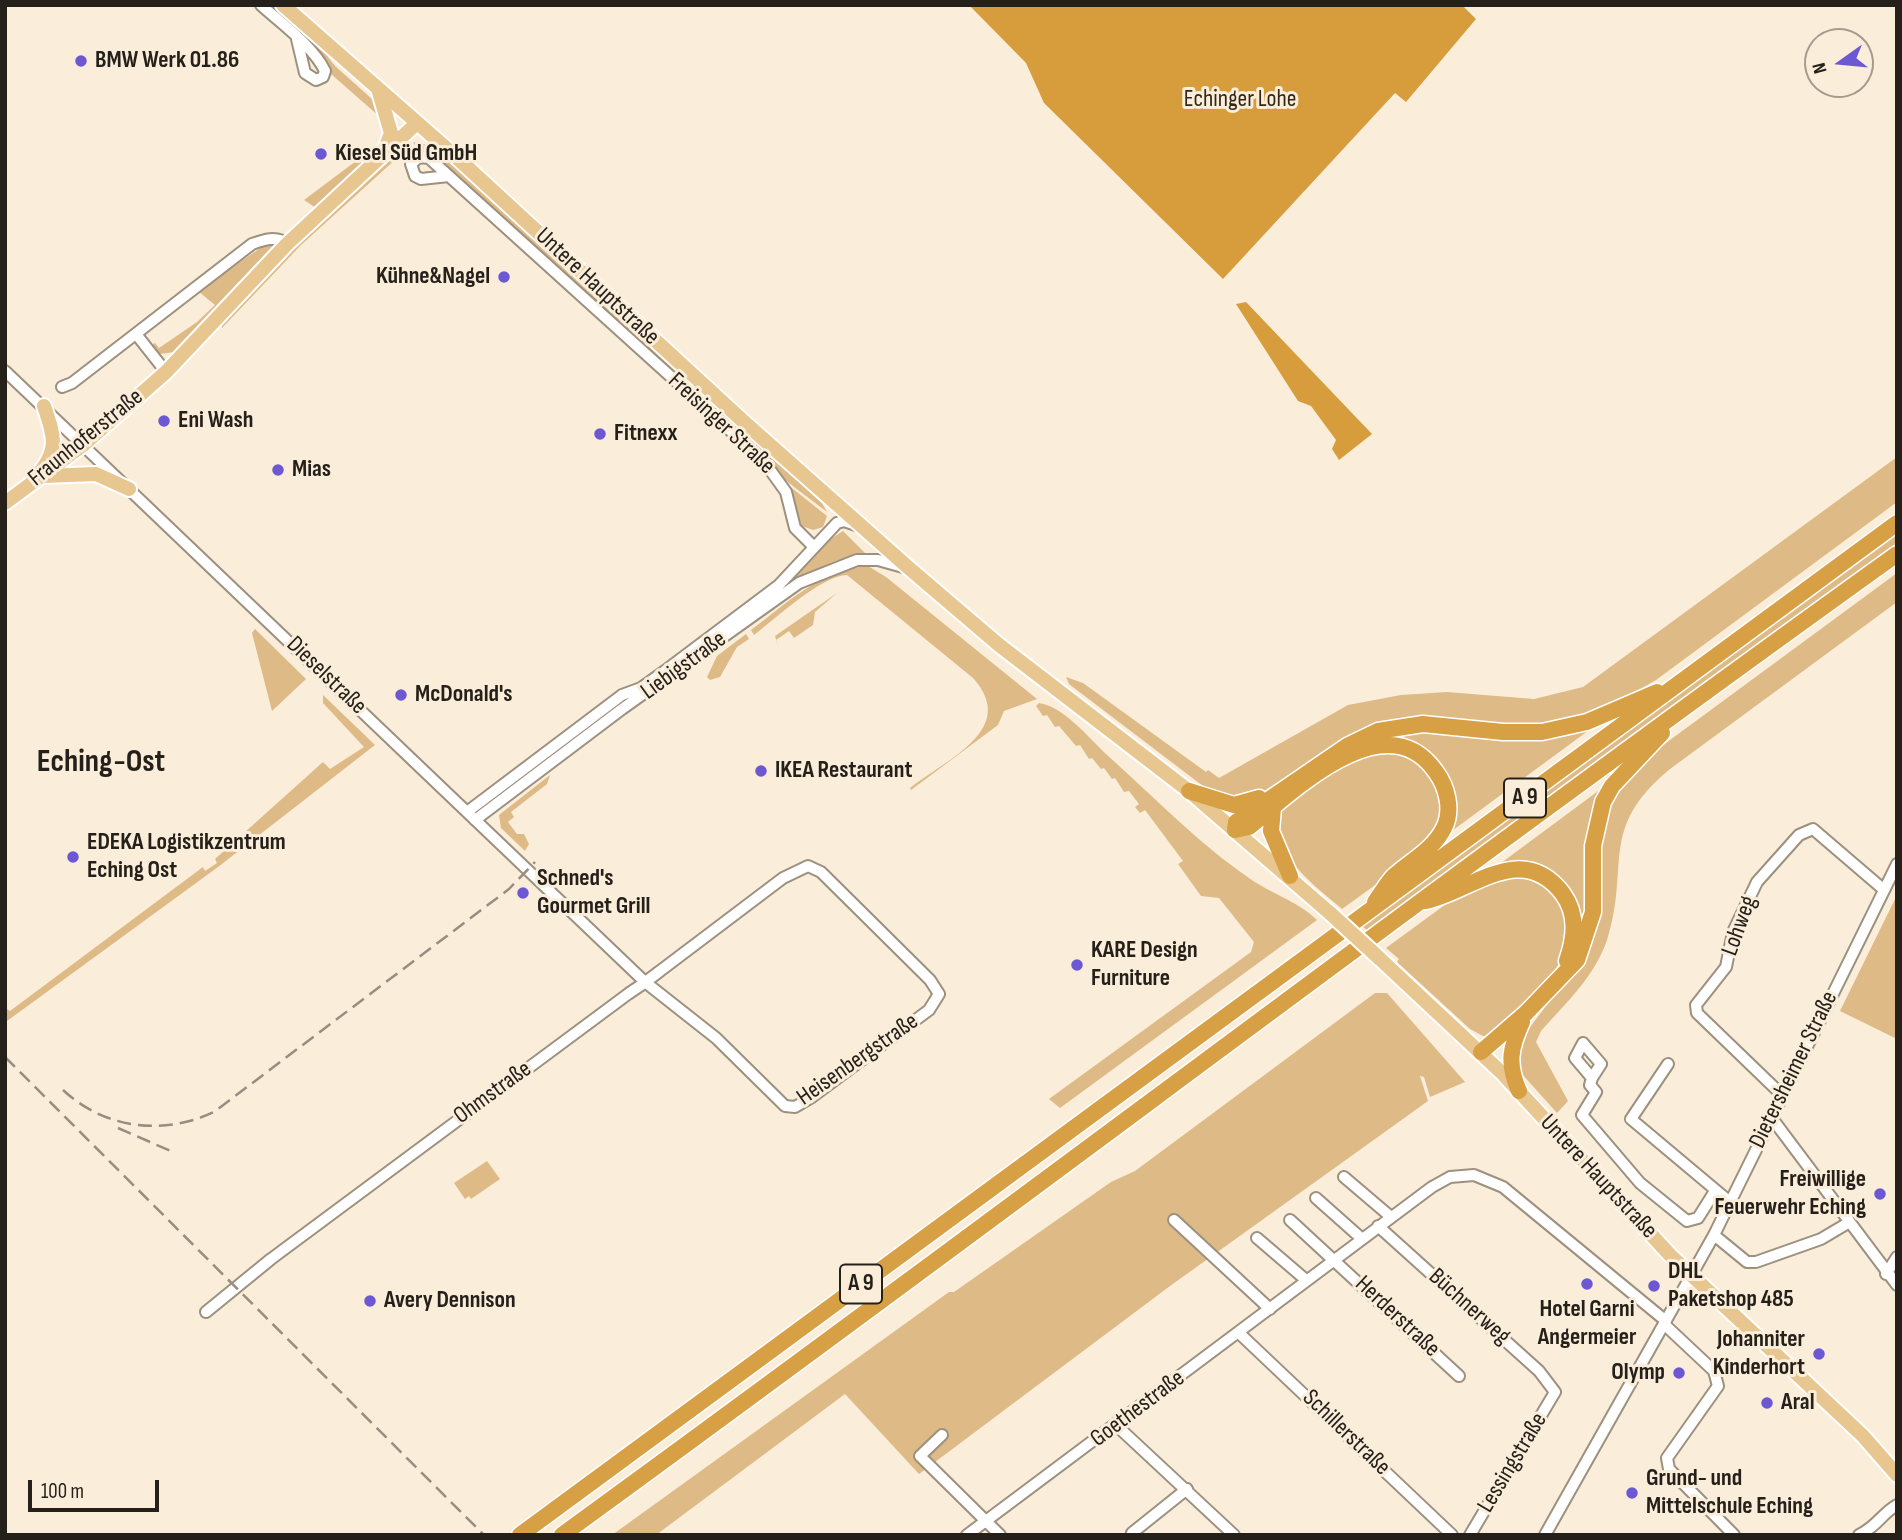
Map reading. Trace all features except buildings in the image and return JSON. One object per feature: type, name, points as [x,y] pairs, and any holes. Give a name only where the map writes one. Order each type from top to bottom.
[{"type":"highway","name":"A 9","points":[[520,1535],[1897,523]]},
{"type":"highway","name":"A 9","points":[[562,1535],[1076,1159],[1692,702],[1897,554]]},
{"type":"highway","points":[[1235,830],[1250,827],[1272,801],[1347,746],[1378,731],[1423,724],[1516,732],[1563,728],[1587,722],[1684,680]]},
{"type":"highway","points":[[1484,1054],[1577,960],[1591,923],[1593,846],[1602,802],[1612,786],[1692,702]]},
{"type":"highway","points":[[1189,790],[1234,805],[1272,801],[1323,769],[1370,747],[1389,744],[1410,750],[1435,769],[1447,797],[1445,826],[1426,851],[1393,877],[1365,915]]},
{"type":"highway","points":[[1272,801],[1271,831],[1290,876]]},
{"type":"highway","points":[[1420,902],[1449,896],[1473,880],[1493,873],[1524,870],[1543,877],[1560,891],[1573,918],[1573,945],[1564,973]]},
{"type":"highway","points":[[1519,1091],[1509,1059],[1512,1043],[1526,1013]]},
{"type":"highway","points":[[1484,1054],[1496,1057],[1512,1043]]},
{"type":"main road","name":"Untere Hauptstraße","points":[[283,5],[909,569],[999,645],[1189,790],[1290,876],[1484,1054],[1692,1276],[1863,1436],[1897,1475]]},
{"type":"main road","points":[[378,91],[391,133],[382,155]]},
{"type":"main road","name":"Fraunhoferstraße","points":[[5,503],[83,445],[166,372],[287,244],[416,123]]},
{"type":"main road","points":[[29,485],[45,467],[55,443],[44,406]]},
{"type":"main road","points":[[42,476],[96,474],[129,489]]},
{"type":"street","points":[[261,5],[297,39]]},
{"type":"street","name":"Freisinger Straße","points":[[449,176],[763,460],[781,482],[795,528],[814,547]]},
{"type":"street","name":"Fraunhoferstraße","points":[[62,387],[72,383],[252,244],[270,239],[283,240],[287,244]]},
{"type":"street","name":"Fraunhoferstraße","points":[[136,334],[166,372]]},
{"type":"street","name":"Dieselstraße","points":[[5,371],[645,982]]},
{"type":"street","points":[[828,497],[837,523],[853,523],[865,529]]},
{"type":"street","name":"Liebigstraße","points":[[471,816],[622,695],[641,688],[788,577],[837,523]]},
{"type":"street","name":"Liebigstraße","points":[[471,816],[799,583],[857,560],[878,559],[909,569]]},
{"type":"street","name":"Lohweg","points":[[1781,1094],[1697,1013],[1696,1005],[1726,967],[1733,932],[1757,882],[1799,835],[1812,829],[1883,889]]},
{"type":"street","name":"Dietersheimer Straße","points":[[1545,1535],[1714,1235],[1781,1094],[1897,864]]},
{"type":"street","name":"Heisenbergstraße","points":[[645,982],[716,1038],[780,1102],[790,1108],[812,1097],[934,1006],[939,994],[930,980],[821,872],[808,866],[783,878]]},
{"type":"street","name":"Ohmstraße","points":[[206,1312],[291,1243],[783,878]]},
{"type":"street","points":[[1668,1064],[1631,1119],[1730,1202]]},
{"type":"street","points":[[1592,1078],[1590,1085],[1596,1092],[1582,1115],[1640,1183],[1687,1221],[1698,1218],[1715,1191]]},
{"type":"street","points":[[1771,1116],[1886,1274],[1897,1285]]},
{"type":"street","name":"Goethestraße","points":[[967,1535],[1117,1426],[1361,1238],[1450,1177],[1474,1175],[1503,1187],[1665,1323],[1714,1371],[1718,1386],[1667,1458],[1669,1469],[1734,1535]]},
{"type":"street","points":[[1345,1177],[1391,1217]]},
{"type":"street","points":[[1316,1198],[1361,1238]]},
{"type":"street","points":[[1174,1220],[1270,1309]]},
{"type":"street","points":[[1290,1220],[1334,1258]]},
{"type":"street","points":[[1714,1235],[1747,1262],[1756,1262],[1821,1238],[1848,1223]]},
{"type":"street","name":"Büchnerweg","points":[[1378,1226],[1539,1371],[1555,1392]]},
{"type":"street","points":[[1257,1238],[1306,1280]]},
{"type":"street","points":[[1886,1274],[1897,1257]]},
{"type":"street","name":"Herderstraße","points":[[1334,1258],[1460,1376]]},
{"type":"street","name":"Schillerstraße","points":[[1239,1333],[1452,1535]]},
{"type":"street","name":"Lessingstraße","points":[[1470,1535],[1555,1392]]},
{"type":"street","points":[[1117,1426],[1188,1489],[1234,1535]]},
{"type":"street","points":[[942,1435],[920,1456],[1000,1535]]},
{"type":"street","points":[[1132,1533],[1188,1489]]},
{"type":"street","points":[[1859,1535],[1876,1526],[1886,1511],[1897,1505]]},
{"type":"shaded area","points":[[268,5],[278,5],[312,36],[335,66],[381,107],[380,117],[331,74],[325,58]]},
{"type":"shaded area","points":[[413,142],[429,145],[455,167],[822,503],[827,512],[785,480],[767,457],[455,175],[429,153],[419,152]]},
{"type":"shaded area","points":[[407,145],[407,149],[301,245],[222,328],[221,324],[301,240]]},
{"type":"shaded area","points":[[360,158],[362,165],[316,208],[304,200]]},
{"type":"shaded area","points":[[266,244],[275,246],[175,352],[159,354],[152,345],[155,343],[159,348],[197,322],[215,305],[198,291]]},
{"type":"shaded area","points":[[1897,457],[1897,502],[1656,680],[1607,709],[1529,728],[1438,720],[1335,746],[1266,790],[1238,800],[1217,795],[1199,783],[1069,684],[1066,677],[1083,683],[1206,772],[1208,770],[1219,778],[1348,705],[1401,695],[1447,692],[1534,699],[1583,687]]},
{"type":"shaded area","points":[[788,485],[827,516],[823,527],[813,530],[802,526]]},
{"type":"shaded area","points":[[843,531],[865,553],[835,561],[793,580],[826,542]]},
{"type":"shaded area","points":[[1897,535],[1897,543],[1368,931],[1362,926]]},
{"type":"shaded area","points":[[868,566],[886,577],[1037,699],[1004,711],[998,725],[911,790],[910,788],[958,754],[983,728],[988,713],[985,696],[973,678],[847,575],[825,582],[812,590],[754,635],[751,630],[805,589],[835,574]]},
{"type":"shaded area","points":[[1897,573],[1897,602],[1670,769],[1647,791],[1633,811],[1624,830],[1614,914],[1602,953],[1570,999],[1541,1031],[1536,1042],[1568,1101],[1557,1113],[1522,1074],[1517,1059],[1524,1035],[1580,961],[1607,802],[1651,754]]},
{"type":"shaded area","points":[[837,593],[815,612],[813,625],[794,638],[789,631],[776,640],[775,636]]},
{"type":"shaded area","points":[[255,629],[306,679],[272,711],[252,633]]},
{"type":"shaded area","points":[[746,634],[749,639],[737,647],[720,677],[710,680],[707,677],[717,656]]},
{"type":"shaded area","points":[[323,695],[375,745],[218,867],[7,1021],[5,1008],[10,1011],[203,867],[205,871],[217,863],[215,859],[323,762],[330,769],[364,747],[323,703]]},
{"type":"shaded area","points":[[1039,703],[1057,710],[1075,724],[1212,850],[1257,884],[1301,907],[1317,920],[1060,1108],[1049,1099],[1251,952],[1254,942],[1219,898],[1201,896],[1178,864],[1183,861],[1145,810],[1140,813],[1135,807],[1139,804],[1129,791],[1124,792],[1115,778],[1112,779],[1092,758],[1089,759],[1080,745],[1076,746],[1059,726],[1055,727],[1047,715],[1043,716],[1036,706]]},
{"type":"shaded area","points":[[1596,725],[1445,836],[1436,764],[1371,743],[1397,731]]},
{"type":"shaded area","points":[[1396,749],[1433,772],[1443,814],[1425,849],[1342,909],[1304,875],[1280,843],[1276,829],[1279,810],[1347,761]]},
{"type":"shaded area","points":[[550,775],[547,784],[511,812],[514,817],[508,822],[517,834],[524,834],[529,844],[525,851],[501,828],[499,815]]},
{"type":"shaded area","points":[[1609,783],[1584,933],[1566,890],[1497,866]]},
{"type":"shaded area","points":[[1510,875],[1540,885],[1560,903],[1566,914],[1567,943],[1554,972],[1507,1026],[1496,1033],[1483,1036],[1470,1029],[1397,962],[1399,959],[1386,948],[1457,896]]},
{"type":"shaded area","points":[[1897,895],[1897,1039],[1840,1011]]},
{"type":"shaded area","points":[[1375,993],[1387,993],[1465,1082],[1430,1097],[1424,1077],[1420,1076],[1428,1101],[1170,1286],[919,1474],[845,1394],[656,1535],[612,1535],[949,1292],[954,1292],[1111,1182],[1135,1171]]},
{"type":"shaded area","points":[[487,1161],[500,1179],[471,1199],[469,1196],[465,1199],[454,1183]]},
{"type":"green space","name":"Echinger Lohe","points":[[969,5],[1462,5],[1476,19],[1406,102],[1395,93],[1223,279],[1044,103],[1026,63]]},
{"type":"green space","points":[[1246,302],[1372,434],[1339,460],[1332,449],[1336,440],[1311,406],[1298,401],[1236,304]]},
{"type":"railway","points":[[63,1090],[97,1113],[135,1125],[175,1124],[214,1112],[509,889],[535,862]]},
{"type":"railway","points":[[5,1057],[484,1535]]},
{"type":"railway","points":[[118,1128],[173,1152]]},
{"type":"place","name":"BMW Werk 01.86","points":[[81,61]]},
{"type":"place","name":"Kiesel Süd GmbH","points":[[321,154]]},
{"type":"place","name":"Kühne&Nagel","points":[[504,277]]},
{"type":"place","name":"Eni Wash","points":[[164,421]]},
{"type":"place","name":"Fitnexx","points":[[600,434]]},
{"type":"place","name":"Mias","points":[[278,470]]},
{"type":"place","name":"McDonald's","points":[[401,695]]},
{"type":"place","name":"IKEA Restaurant","points":[[761,771]]},
{"type":"place","name":"EDEKA Logistikzentrum Eching Ost","points":[[73,857]]},
{"type":"place","name":"Schned's Gourmet Grill","points":[[523,893]]},
{"type":"place","name":"KARE Design Furniture","points":[[1077,965]]},
{"type":"place","name":"Freiwillige Feuerwehr Eching","points":[[1880,1194]]},
{"type":"place","name":"Hotel Garni Angermeier","points":[[1587,1284]]},
{"type":"place","name":"DHL Paketshop 485","points":[[1654,1286]]},
{"type":"place","name":"Avery Dennison","points":[[370,1301]]},
{"type":"place","name":"Johanniter Kinderhort","points":[[1819,1354]]},
{"type":"place","name":"Olymp","points":[[1679,1373]]},
{"type":"place","name":"Aral","points":[[1767,1403]]},
{"type":"place","name":"Grund- und Mittelschule Eching","points":[[1632,1493]]},
{"type":"district","name":"Eching-Ost","points":[[101,763]]}]
